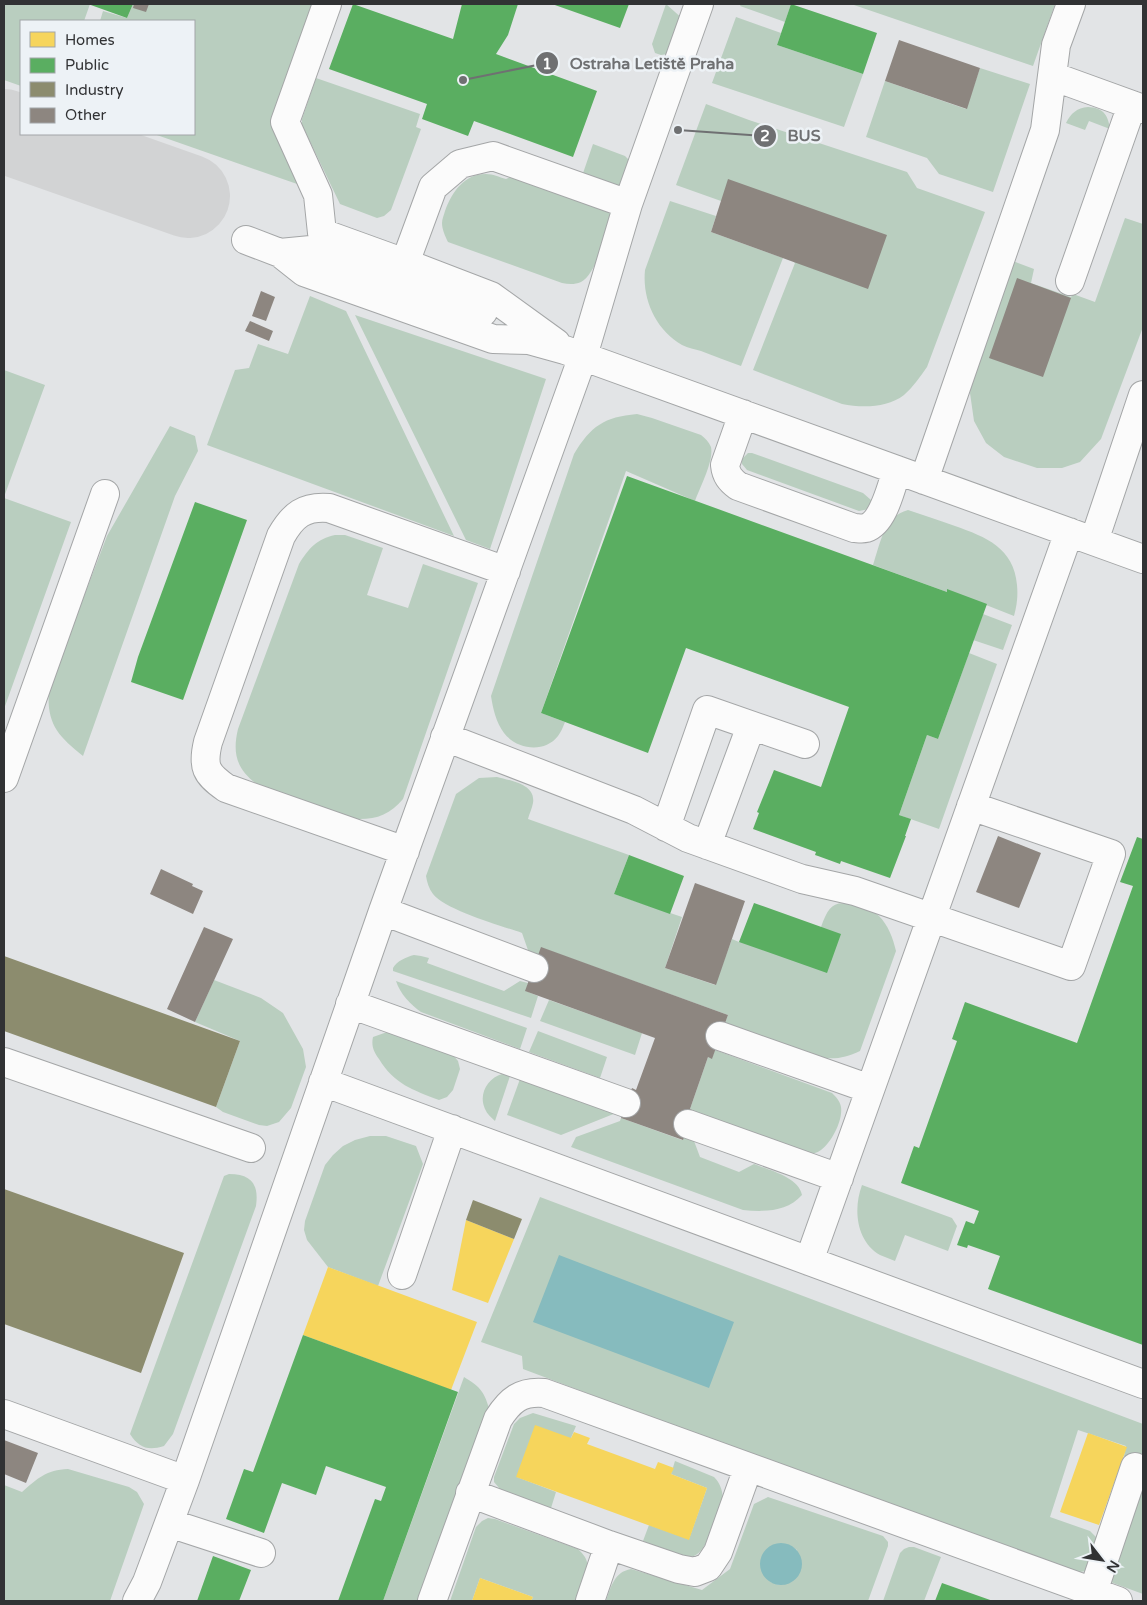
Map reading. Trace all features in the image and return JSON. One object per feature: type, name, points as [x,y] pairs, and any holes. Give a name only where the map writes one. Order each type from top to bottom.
[{"type":"lane","points":[[327,4],[285,122],[318,195],[322,233],[491,296],[574,353]]},
{"type":"lane","points":[[142,1595],[185,1480],[383,911],[506,571],[574,353],[699,4]]},
{"type":"lane","points":[[924,480],[1045,130],[1056,45],[1071,4]]},
{"type":"lane","points":[[1052,76],[1138,107],[1070,281]]},
{"type":"lane","points":[[405,263],[433,187],[460,164],[493,156],[628,204]]},
{"type":"lane","points":[[246,240],[280,253],[304,272],[388,302],[493,339],[529,340],[574,353],[1143,559]]},
{"type":"lane","points":[[809,1261],[971,806],[1093,541],[1143,395]]},
{"type":"lane","points":[[744,414],[725,465],[726,474],[731,480],[738,486],[836,522],[854,528],[866,528],[875,523],[882,514],[897,470]]},
{"type":"lane","points":[[4,778],[105,494]]},
{"type":"lane","points":[[405,851],[226,788],[206,770],[204,756],[208,742],[281,536],[290,521],[302,512],[318,507],[329,508],[506,571]]},
{"type":"lane","points":[[1093,541],[1143,571]]},
{"type":"lane","points":[[666,827],[707,710],[805,744]]},
{"type":"lane","points":[[707,845],[752,726]]},
{"type":"lane","points":[[445,737],[634,810],[688,838],[707,845],[802,879],[854,891],[1070,966],[1111,854],[971,806]]},
{"type":"lane","points":[[383,911],[534,968]]},
{"type":"lane","points":[[350,1004],[626,1103]]},
{"type":"lane","points":[[720,1036],[870,1089]]},
{"type":"lane","points":[[4,1062],[252,1148]]},
{"type":"lane","points":[[323,1082],[1143,1384]]},
{"type":"lane","points":[[688,1124],[838,1178]]},
{"type":"lane","points":[[402,1275],[452,1129]]},
{"type":"lane","points":[[432,1601],[498,1419],[504,1409],[513,1401],[532,1392],[544,1393],[1118,1601]]},
{"type":"lane","points":[[4,1414],[185,1480]]},
{"type":"lane","points":[[1093,1592],[1135,1467]]},
{"type":"lane","points":[[470,1493],[609,1545],[696,1572],[708,1566],[718,1552],[748,1468]]},
{"type":"lane","points":[[169,1523],[261,1553]]},
{"type":"lane","points":[[590,1601],[609,1545]]},
{"type":"green space","points":[[4,4],[90,4],[84,20],[20,20],[20,86],[4,80]]},
{"type":"green space","points":[[133,4],[317,4],[273,125],[300,185],[157,135],[195,135],[195,20],[100,20],[103,11],[127,18]]},
{"type":"green space","points":[[666,4],[684,20],[667,54],[661,55],[655,53],[652,44]]},
{"type":"green space","points":[[741,4],[791,4],[785,22],[740,6]]},
{"type":"green space","points":[[851,4],[1055,4],[1033,66]]},
{"type":"green space","points":[[736,17],[781,33],[777,45],[863,74],[844,127],[712,83]]},
{"type":"green space","points":[[980,68],[1030,84],[993,192],[939,174],[927,158],[866,137],[885,81],[966,109]]},
{"type":"green space","points":[[316,78],[420,114],[416,127],[421,129],[391,210],[384,216],[377,218],[340,204],[302,125],[302,119]]},
{"type":"green space","points":[[706,104],[907,172],[917,188],[985,212],[927,367],[904,395],[882,405],[842,404],[753,370],[795,263],[721,201],[676,185]]},
{"type":"green space","points":[[1088,107],[1101,110],[1104,113],[1108,119],[1110,129],[1089,121],[1085,130],[1066,123],[1075,112]]},
{"type":"green space","points":[[593,144],[625,156],[629,160],[621,185],[617,188],[581,179]]},
{"type":"green space","points":[[519,173],[611,211],[612,216],[596,263],[581,282],[573,284],[562,283],[448,242],[443,230],[442,220],[451,197],[460,185],[471,177],[478,175],[491,174],[506,179]]},
{"type":"green space","points":[[670,201],[716,216],[711,232],[783,258],[741,366],[682,345],[665,331],[653,313],[646,292],[645,270]]},
{"type":"green space","points":[[1125,218],[1143,224],[1143,327],[1101,439],[1080,462],[1062,468],[1037,468],[1004,457],[986,443],[974,421],[970,393],[973,370],[1013,261],[1034,269],[1031,283],[1071,297],[1073,294],[1095,302]]},
{"type":"green space","points":[[310,296],[346,311],[454,536],[207,445],[235,370],[249,368],[258,344],[288,354]]},
{"type":"green space","points":[[355,315],[546,379],[490,549],[466,540]]},
{"type":"green space","points":[[4,370],[45,385],[4,497]]},
{"type":"green space","points":[[637,414],[701,435],[711,447],[709,467],[695,501],[626,471],[541,713],[565,722],[559,734],[552,742],[538,747],[523,746],[509,738],[501,729],[495,715],[491,696],[574,454],[586,436],[600,425],[626,415]]},
{"type":"green space","points":[[170,426],[195,436],[198,451],[175,496],[83,756],[66,741],[55,727],[49,710],[49,688],[107,536]]},
{"type":"green space","points":[[748,453],[863,493],[871,500],[871,505],[869,509],[859,511],[747,470],[742,464],[742,459]]},
{"type":"green space","points":[[4,498],[71,522],[4,709]]},
{"type":"green space","points":[[908,510],[977,535],[1004,553],[1015,572],[1017,600],[1014,616],[948,590],[947,592],[873,565],[888,525],[893,518]]},
{"type":"green space","points":[[335,535],[345,535],[383,548],[367,595],[408,608],[423,564],[478,583],[403,799],[387,813],[369,819],[355,819],[258,785],[245,773],[236,754],[238,729],[299,564],[314,545],[323,539]]},
{"type":"green space","points":[[983,614],[1012,625],[1003,650],[973,640]]},
{"type":"green space","points":[[969,653],[997,664],[939,829],[899,815],[927,735],[938,739]]},
{"type":"green space","points":[[497,777],[521,784],[531,791],[533,803],[528,819],[629,855],[614,894],[682,917],[665,968],[715,985],[732,939],[739,942],[821,927],[830,909],[843,903],[861,907],[876,914],[888,928],[896,951],[860,1051],[839,1058],[818,1057],[725,1023],[728,1015],[542,948],[538,956],[529,953],[522,933],[461,912],[439,900],[430,890],[426,876],[456,794],[479,778]]},
{"type":"green space","points":[[414,955],[429,958],[427,963],[504,991],[520,981],[528,983],[526,991],[538,996],[531,1018],[393,971],[393,968],[399,961]]},
{"type":"green space","points":[[214,980],[261,998],[283,1013],[303,1049],[306,1067],[291,1108],[279,1122],[267,1126],[259,1125],[223,1112],[216,1107],[240,1041],[195,1022]]},
{"type":"green space","points":[[396,981],[527,1028],[520,1049],[421,1012],[406,999]]},
{"type":"green space","points":[[549,1000],[642,1033],[635,1055],[540,1021]]},
{"type":"green space","points":[[390,1031],[453,1055],[458,1061],[460,1069],[453,1090],[447,1097],[439,1100],[405,1085],[391,1075],[374,1051],[372,1040],[373,1037]]},
{"type":"green space","points":[[538,1031],[607,1057],[600,1078],[529,1052]]},
{"type":"green space","points":[[715,1050],[832,1093],[840,1103],[841,1112],[836,1130],[829,1142],[819,1151],[806,1154],[693,1113],[690,1109],[708,1057],[712,1058]]},
{"type":"green space","points":[[502,1074],[510,1076],[495,1121],[486,1111],[483,1098],[486,1087],[492,1079]]},
{"type":"green space","points":[[520,1079],[616,1113],[561,1135],[507,1115]]},
{"type":"green space","points":[[621,1118],[682,1140],[684,1137],[694,1141],[700,1157],[739,1172],[754,1164],[783,1175],[795,1183],[802,1195],[789,1205],[775,1210],[743,1210],[571,1147],[576,1137],[620,1121]]},
{"type":"green space","points":[[370,1136],[386,1136],[416,1146],[423,1164],[378,1286],[328,1267],[307,1240],[304,1230],[305,1221],[325,1165],[343,1146]]},
{"type":"green space","points":[[229,1174],[243,1176],[252,1182],[256,1192],[256,1206],[173,1434],[164,1446],[144,1447],[130,1434],[224,1176]]},
{"type":"green space","points":[[862,1185],[952,1218],[957,1226],[948,1251],[905,1235],[895,1261],[880,1255],[872,1249],[861,1233],[857,1214]]},
{"type":"green space","points":[[540,1197],[1143,1424],[1143,1462],[1124,1456],[1126,1446],[1078,1430],[1050,1517],[1090,1531],[1101,1542],[1086,1571],[1080,1572],[958,1533],[523,1369],[522,1356],[481,1342]]},
{"type":"green space","points":[[464,1377],[474,1383],[480,1390],[489,1408],[421,1601],[383,1601]]},
{"type":"green space","points":[[533,1413],[576,1426],[571,1438],[517,1477],[556,1492],[551,1508],[500,1489],[494,1482],[494,1477],[514,1424],[520,1418]]},
{"type":"green space","points":[[675,1461],[714,1477],[722,1492],[723,1498],[705,1545],[694,1556],[675,1554],[643,1541],[649,1525],[689,1539],[707,1488],[671,1474]]},
{"type":"green space","points":[[1143,1467],[1143,1594],[1109,1580]]},
{"type":"green space","points":[[68,1469],[129,1487],[137,1492],[144,1504],[110,1601],[4,1601],[4,1485],[22,1492],[48,1473]]},
{"type":"green space","points":[[768,1497],[883,1536],[888,1542],[888,1546],[868,1601],[606,1601],[617,1577],[631,1569],[702,1590],[730,1569],[754,1504]],"holes":[[[785,1544],[797,1550],[785,1584],[778,1585],[771,1582]]]},
{"type":"green space","points":[[488,1518],[578,1549],[586,1558],[587,1566],[575,1601],[531,1601],[533,1597],[480,1578],[472,1601],[450,1601],[476,1527]]},
{"type":"green space","points":[[909,1547],[941,1557],[924,1601],[883,1601],[900,1553]]},
{"type":"water","points":[[559,1255],[734,1322],[709,1388],[533,1322]]},
{"type":"water","points":[[781,1543],[796,1549],[802,1564],[796,1579],[781,1585],[766,1579],[760,1564],[766,1549]]},
{"type":"building: Homes","points":[[466,1220],[514,1239],[488,1303],[452,1290]]},
{"type":"building: Homes","points":[[328,1267],[477,1322],[451,1390],[303,1335]]},
{"type":"building: Homes","points":[[535,1425],[571,1438],[574,1432],[590,1438],[587,1444],[655,1469],[658,1462],[674,1468],[671,1474],[707,1488],[689,1540],[516,1477]]},
{"type":"building: Homes","points":[[1088,1433],[1127,1447],[1099,1525],[1060,1512]]},
{"type":"building: Homes","points":[[480,1578],[533,1597],[531,1601],[472,1601]]},
{"type":"building: Public","points":[[88,4],[133,4],[127,18]]},
{"type":"building: Public","points":[[353,4],[453,39],[462,4],[518,4],[508,35],[496,54],[597,91],[573,157],[474,121],[468,136],[422,119],[427,104],[329,69]]},
{"type":"building: Public","points":[[552,4],[629,4],[620,28]]},
{"type":"building: Public","points":[[791,4],[877,33],[863,74],[777,45]]},
{"type":"building: Public","points":[[627,476],[947,592],[947,589],[987,604],[938,739],[927,735],[899,815],[911,819],[890,878],[841,861],[840,864],[815,855],[816,852],[753,829],[759,813],[757,812],[774,770],[821,787],[849,707],[686,648],[648,753],[541,713]]},
{"type":"building: Public","points":[[195,502],[247,520],[183,700],[131,682],[138,657]]},
{"type":"building: Public","points":[[1137,837],[1143,839],[1143,1345],[988,1289],[1000,1256],[968,1245],[967,1248],[957,1245],[966,1221],[974,1224],[979,1211],[901,1183],[914,1146],[919,1148],[957,1041],[952,1039],[965,1002],[1077,1043],[1133,886],[1120,882]]},
{"type":"building: Public","points":[[629,855],[684,876],[670,914],[614,894]]},
{"type":"building: Public","points":[[754,903],[841,934],[827,973],[739,942]]},
{"type":"building: Public","points":[[303,1335],[458,1392],[383,1601],[338,1601],[375,1499],[381,1501],[386,1487],[326,1466],[316,1495],[282,1483],[264,1533],[226,1519],[244,1469],[253,1472]]},
{"type":"building: Public","points":[[213,1556],[251,1570],[239,1601],[197,1601]]},
{"type":"building: Public","points":[[942,1583],[993,1601],[935,1601]]},
{"type":"building: Industry","points":[[4,956],[240,1041],[216,1107],[4,1031]]},
{"type":"building: Industry","points":[[4,1189],[184,1253],[141,1373],[4,1324]]},
{"type":"building: Industry","points":[[473,1200],[522,1219],[514,1239],[466,1220]]},
{"type":"building: Other","points":[[134,4],[149,4],[146,12],[133,8]]},
{"type":"building: Other","points":[[899,40],[980,68],[967,109],[885,81]]},
{"type":"building: Other","points":[[728,179],[887,235],[868,289],[711,232]]},
{"type":"building: Other","points":[[1017,278],[1071,298],[1043,377],[989,358]]},
{"type":"building: Other","points":[[261,291],[275,297],[266,321],[252,316]]},
{"type":"building: Other","points":[[250,321],[273,331],[269,341],[245,331]]},
{"type":"building: Other","points":[[998,836],[1041,853],[1019,908],[976,892]]},
{"type":"building: Other","points":[[161,869],[193,884],[192,886],[203,891],[193,914],[150,894]]},
{"type":"building: Other","points":[[695,883],[745,901],[716,985],[665,968]]},
{"type":"building: Other","points":[[204,927],[233,939],[195,1022],[167,1009]]},
{"type":"building: Other","points":[[541,947],[728,1015],[712,1059],[708,1057],[690,1109],[694,1111],[683,1140],[621,1118],[632,1088],[636,1090],[655,1038],[525,991]]},
{"type":"building: Other","points":[[4,1440],[38,1453],[26,1483],[4,1474]]},
{"type":"taxiway","points":[[4,131],[188,196]]},
{"type":"place","name":"Ostraha Letiště Praha","points":[[463,80]]},
{"type":"place","name":"BUS","points":[[678,130]]}]
